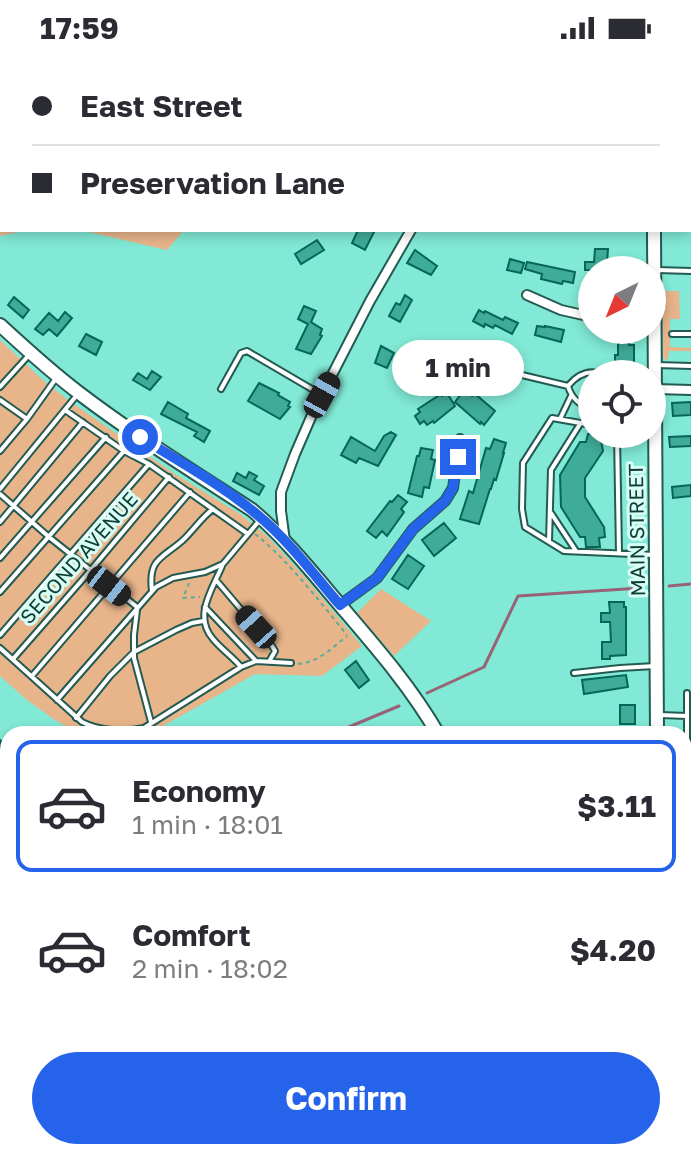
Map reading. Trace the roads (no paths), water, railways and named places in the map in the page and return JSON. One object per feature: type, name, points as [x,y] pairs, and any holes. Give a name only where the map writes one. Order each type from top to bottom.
[{"type":"main road","name":"MAIN STREET","points":[[654,232],[655,256]]},
{"type":"main road","points":[[3,333],[79,393],[261,518],[340,605],[406,685],[433,726]]},
{"type":"main road","name":"MAIN STREET","points":[[652,448],[657,555],[657,726]]},
{"type":"street","points":[[285,541],[281,492],[305,428],[370,301],[410,232]]},
{"type":"street","points":[[527,295],[578,314]]},
{"type":"street","points":[[666,389],[691,390]]},
{"type":"street","points":[[340,605],[377,578],[413,529],[445,501],[453,488],[460,439]]},
{"type":"lane","points":[[666,270],[691,271]]},
{"type":"lane","points":[[672,334],[691,334]]},
{"type":"lane","points":[[221,389],[241,353],[247,351],[322,395]]},
{"type":"lane","points":[[0,387],[30,353]]},
{"type":"lane","points":[[666,365],[691,366]]},
{"type":"lane","points":[[522,375],[568,386]]},
{"type":"lane","points":[[568,386],[578,375]]},
{"type":"lane","points":[[0,451],[57,376]]},
{"type":"lane","points":[[568,386],[571,395],[578,401]]},
{"type":"lane","points":[[79,393],[0,492],[49,537],[137,607]]},
{"type":"lane","points":[[560,419],[571,395]]},
{"type":"lane","points":[[0,400],[27,419]]},
{"type":"lane","points":[[65,410],[250,532]]},
{"type":"lane","points":[[578,423],[552,418],[523,463],[522,509],[525,527],[564,551],[657,555]]},
{"type":"lane","points":[[0,522],[83,422]]},
{"type":"lane","points":[[549,541],[551,470],[578,426]]},
{"type":"lane","points":[[0,558],[106,437]]},
{"type":"lane","points":[[617,448],[619,553]]},
{"type":"lane","points":[[0,592],[124,451]]},
{"type":"lane","points":[[0,635],[149,464]]},
{"type":"lane","name":"SECOND AVENUE","points":[[13,659],[169,477]]},
{"type":"lane","points":[[32,676],[190,492]]},
{"type":"lane","points":[[152,591],[151,573],[157,562],[213,509]]},
{"type":"lane","points":[[549,511],[576,551]]},
{"type":"lane","points":[[241,667],[212,638],[203,621],[205,607],[223,564],[261,518]]},
{"type":"lane","points":[[57,700],[152,591],[173,578],[205,572],[223,564]]},
{"type":"lane","points":[[216,580],[272,646],[274,656],[268,662]]},
{"type":"lane","points":[[137,607],[136,671],[151,723]]},
{"type":"lane","points":[[205,607],[256,661]]},
{"type":"lane","points":[[76,718],[134,652],[176,630],[203,621]]},
{"type":"lane","points":[[0,648],[76,718],[90,726]]},
{"type":"lane","points":[[147,726],[241,667],[256,661],[291,663]]},
{"type":"lane","points":[[574,673],[658,666]]},
{"type":"lane","points":[[687,693],[687,726]]},
{"type":"lane","points":[[657,715],[687,716]]},
{"type":"waterway","points":[[669,586],[691,584]]},
{"type":"waterway","points":[[427,693],[484,667],[518,596],[641,588]]},
{"type":"waterway","points":[[351,726],[399,706]]}]
